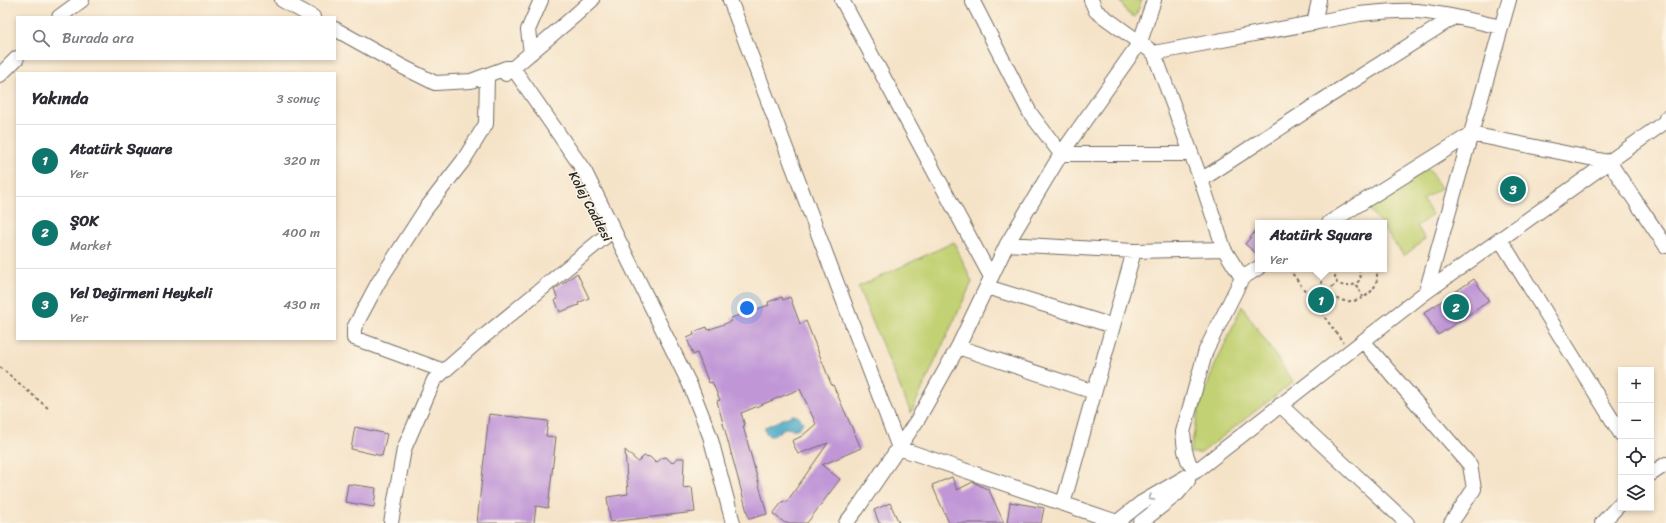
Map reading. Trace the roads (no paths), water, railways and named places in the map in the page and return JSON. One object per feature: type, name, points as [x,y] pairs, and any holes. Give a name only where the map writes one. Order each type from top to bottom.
[{"type":"street","points":[[60,16],[82,0]]},
{"type":"street","points":[[270,0],[299,16]]},
{"type":"street","points":[[282,0],[311,16]]},
{"type":"street","points":[[531,53],[528,30],[541,0]]},
{"type":"street","points":[[336,30],[435,83],[471,81],[487,79],[510,71],[592,0]]},
{"type":"street","points":[[730,0],[899,448]]},
{"type":"street","points":[[842,0],[989,282],[1113,326]]},
{"type":"street","points":[[972,0],[1030,113],[1061,154]]},
{"type":"street","points":[[1091,0],[1096,11],[1154,52],[1201,180],[1224,249],[1242,278]]},
{"type":"street","points":[[846,523],[918,419],[958,347],[1007,244],[1061,154],[1140,42],[1154,0]]},
{"type":"street","points":[[1314,23],[1319,0]]},
{"type":"street","points":[[1426,292],[1509,0]]},
{"type":"street","points":[[1154,52],[1360,14],[1391,11],[1417,11],[1501,27]]},
{"type":"street","points":[[1201,180],[1454,17]]},
{"type":"street","points":[[336,37],[402,73],[441,92],[474,89],[487,79]]},
{"type":"street","points":[[0,75],[16,59]]},
{"type":"street","name":"Kolej Caddesi","points":[[510,71],[580,180],[685,387],[705,436],[727,523]]},
{"type":"street","name":"Kolej Caddesi","points":[[510,71],[585,172],[690,385],[710,436],[733,523]]},
{"type":"street","points":[[444,371],[354,338],[354,328],[378,283],[425,210],[464,161],[486,124],[487,79]]},
{"type":"street","points":[[899,448],[1118,523],[1141,503],[1196,471],[1426,292],[1666,120]]},
{"type":"street","points":[[1334,220],[1470,134],[1609,162],[1666,246]]},
{"type":"street","points":[[1061,154],[1191,154]]},
{"type":"street","points":[[391,523],[404,449],[434,380],[607,235]]},
{"type":"street","points":[[1500,239],[1618,429]]},
{"type":"street","points":[[1007,244],[1134,251],[1224,249]]},
{"type":"street","points":[[1063,504],[1134,251]]},
{"type":"street","points":[[1196,471],[1189,463],[1185,451],[1183,432],[1206,350],[1242,278],[1255,270]]},
{"type":"street","points":[[1363,341],[1470,465],[1474,489],[1451,523]]},
{"type":"street","points":[[958,347],[1094,392]]},
{"type":"street","points":[[1280,406],[1408,523]]},
{"type":"street","points":[[1654,472],[1666,464]]},
{"type":"street","points":[[1140,523],[1177,494],[1196,471]]},
{"type":"street","points":[[1602,523],[1618,506]]},
{"type":"water","points":[[795,415],[803,422],[798,429],[785,428],[773,436],[769,436],[765,432],[765,427]]},
{"type":"place","name":"Yel Değirmeni Heykeli","points":[[1513,189]]},
{"type":"place","name":"Atatürk Square","points":[[1321,300]]},
{"type":"place","name":"ŞOK","points":[[1456,307]]}]
